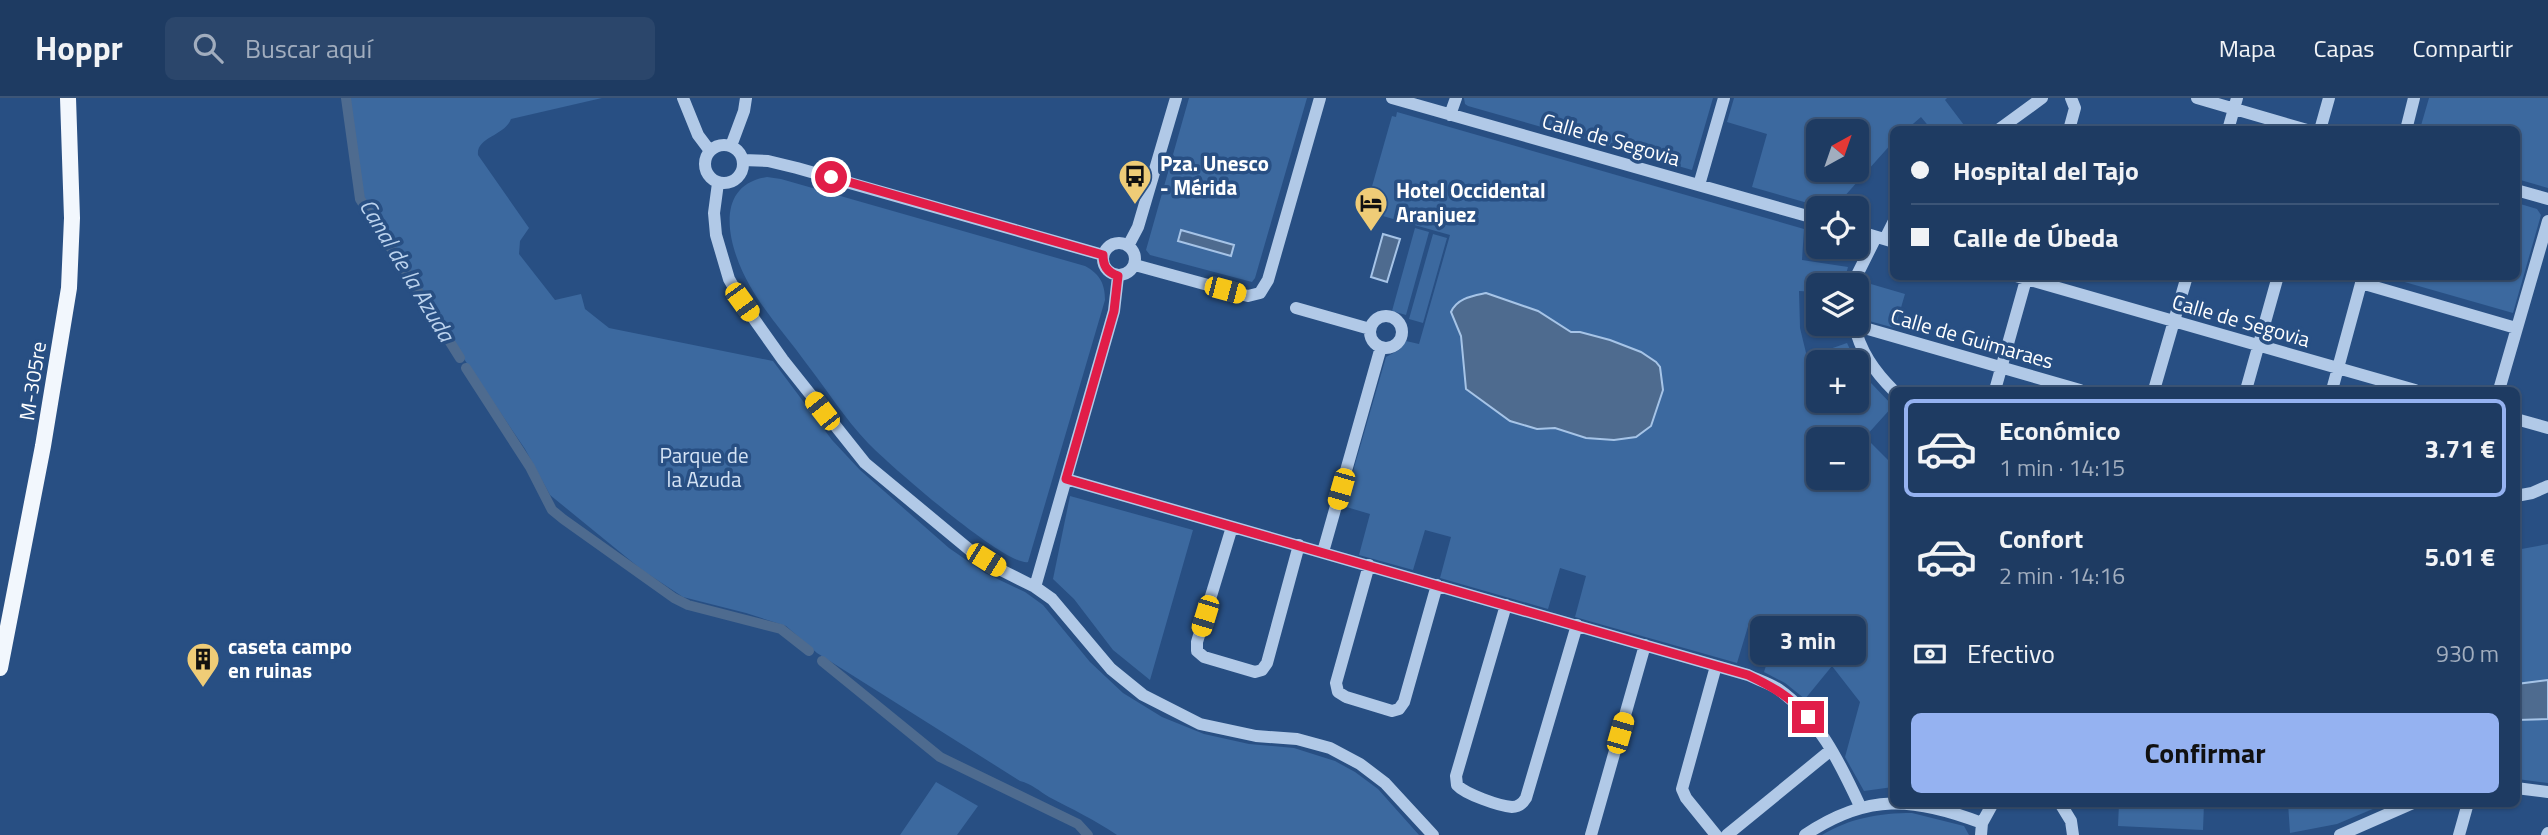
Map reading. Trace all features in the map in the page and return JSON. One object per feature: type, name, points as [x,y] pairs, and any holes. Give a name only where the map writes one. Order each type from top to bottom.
[{"type":"main road","name":"M-305re","points":[[0,668],[43,446],[69,288],[72,218],[68,98]]},
{"type":"street","points":[[683,98],[698,135],[710,151]]},
{"type":"street","points":[[731,146],[746,98]]},
{"type":"street","points":[[1128,246],[1138,227],[1176,98]]},
{"type":"street","points":[[1135,264],[1248,296],[1260,293],[1268,280],[1320,98]]},
{"type":"street","name":"Calle de Segovia","points":[[1392,98],[1806,216]]},
{"type":"street","points":[[1450,115],[1455,98]]},
{"type":"street","points":[[1699,185],[1724,98]]},
{"type":"street","points":[[2004,126],[2042,98]]},
{"type":"street","points":[[2197,98],[2235,103],[2296,126]]},
{"type":"street","points":[[2321,126],[2329,98]]},
{"type":"street","points":[[2407,126],[2414,98]]},
{"type":"street","points":[[2070,126],[2075,101]]},
{"type":"street","points":[[2229,126],[2235,103]]},
{"type":"street","points":[[719,145],[731,146],[737,149],[743,160],[740,176],[730,183],[718,183],[706,172],[705,161],[710,151],[719,145]]},
{"type":"street","points":[[743,160],[768,162],[820,174],[1103,255]]},
{"type":"street","points":[[718,183],[714,213],[716,235],[729,279],[749,312],[865,463],[971,551],[1052,599],[1111,669],[1143,695],[1200,724],[1256,736],[1297,738],[1330,748],[1360,764],[1385,783],[1433,835]]},
{"type":"street","points":[[2520,191],[2548,199]]},
{"type":"street","points":[[2500,387],[2548,221]]},
{"type":"street","points":[[1859,273],[1885,239]]},
{"type":"street","points":[[1113,244],[1128,246],[1135,254],[1135,264],[1128,273],[1118,276],[1108,271],[1104,266],[1103,255],[1113,244]]},
{"type":"street","points":[[1035,587],[1114,311],[1118,276]]},
{"type":"street","points":[[1996,387],[2022,280]]},
{"type":"street","name":"Calle de Segovia","points":[[2033,280],[2404,387]]},
{"type":"street","points":[[2155,387],[2185,280]]},
{"type":"street","points":[[2247,387],[2277,280]]},
{"type":"street","points":[[2333,387],[2362,280],[2516,328]]},
{"type":"street","points":[[1296,308],[1370,329]]},
{"type":"street","points":[[1384,316],[1401,325],[1402,335],[1399,342],[1393,346],[1381,347],[1373,341],[1370,329],[1377,318],[1384,316]]},
{"type":"street","name":"Calle de Guimaraes","points":[[1869,329],[2069,387]]},
{"type":"street","points":[[1857,336],[1873,368],[1890,387]]},
{"type":"street","points":[[1323,552],[1381,347]]},
{"type":"street","points":[[2520,420],[2548,428]]},
{"type":"street","points":[[1066,479],[1748,675],[1776,688],[1798,706],[1818,728],[1860,806]]},
{"type":"street","points":[[2520,496],[2532,494],[2548,486]]},
{"type":"street","points":[[1232,527],[1197,642],[1197,651],[1204,657],[1255,671],[1262,670],[1267,663],[1299,545]]},
{"type":"street","points":[[1369,565],[1336,683],[1338,692],[1346,697],[1392,711],[1399,709],[1405,702],[1437,585]]},
{"type":"street","points":[[1506,605],[1456,776],[1457,785],[1463,792],[1513,807],[1521,805],[1527,798],[1577,625]]},
{"type":"street","points":[[1591,835],[1645,645]]},
{"type":"street","points":[[1716,666],[1682,789],[1686,798],[1716,835]]},
{"type":"street","points":[[1727,835],[1832,750]]},
{"type":"street","points":[[2520,788],[2548,792]]},
{"type":"street","points":[[1805,835],[1821,824],[1860,806],[1890,805]]},
{"type":"street","points":[[1928,807],[1942,810],[1982,829],[1991,807]]},
{"type":"street","points":[[2062,807],[2071,821],[2073,835]]},
{"type":"street","points":[[2344,834],[2404,807]]},
{"type":"street","points":[[2459,835],[2467,807]]},
{"type":"green space","name":"Parque de la Azuda","points":[[348,98],[602,98],[511,119],[508,125],[481,144],[479,149],[478,155],[529,228],[520,241],[519,254],[555,300],[581,294],[585,309],[609,328],[773,361],[832,440],[860,470],[949,548],[985,573],[1025,592],[1043,605],[1090,662],[1123,693],[1162,717],[1204,734],[1249,744],[1294,748],[1335,761],[1378,789],[1419,835],[1117,835],[1020,781],[817,653],[786,626],[683,597],[642,570],[550,495],[525,449],[462,356],[363,197]]},
{"type":"green space","points":[[1189,98],[1307,98],[1252,282],[1150,255],[1146,250]]},
{"type":"green space","points":[[1464,98],[1713,98],[1692,170],[1468,106]]},
{"type":"green space","points":[[1734,98],[1947,98],[1945,100],[1965,126],[1928,126],[1921,117],[1910,126],[1890,126],[1890,145],[1869,169],[1869,119],[1806,119],[1806,182],[1857,182],[1845,196],[1806,196],[1806,203],[1752,187],[1767,134],[1727,122]]},
{"type":"green space","points":[[2429,98],[2548,98],[2548,188],[2520,180],[2520,126],[2421,126]]},
{"type":"green space","points":[[1397,112],[1804,229],[1802,260],[1848,267],[1846,273],[1806,273],[1806,291],[1799,291],[1800,328],[1806,353],[1806,413],[1869,413],[1869,380],[1890,403],[1890,409],[1869,433],[1869,427],[1806,427],[1806,490],[1869,490],[1869,441],[1890,462],[1890,787],[1864,791],[1845,757],[1860,702],[1832,666],[1805,699],[1785,683],[1764,672],[1777,631],[1749,623],[1737,663],[1575,617],[1586,576],[1560,568],[1548,609],[1440,578],[1451,537],[1425,530],[1413,570],[1359,555],[1370,514],[1343,506],[1386,357],[1399,350],[1406,341],[1419,344],[1450,235],[1365,211],[1392,116],[1396,117]]},
{"type":"green space","points":[[767,177],[1085,266],[1101,280],[1105,300],[1028,562],[1016,559],[973,532],[879,454],[852,424],[763,306],[736,256],[730,222],[731,206],[737,193],[749,183]]},
{"type":"green space","points":[[2520,204],[2537,209],[2541,215],[2513,313],[2398,280],[2520,280]]},
{"type":"green space","points":[[1415,228],[1429,232],[1406,315],[1392,311]]},
{"type":"green space","points":[[1433,234],[1447,238],[1423,323],[1409,319]]},
{"type":"green space","points":[[1869,283],[1905,294],[1895,328],[1869,321]]},
{"type":"green space","points":[[1847,343],[1850,350],[1827,350]]},
{"type":"green space","points":[[1070,496],[1193,530],[1150,680],[1113,650],[1074,599],[1053,579]]},
{"type":"green space","points":[[2548,544],[2548,783],[2520,779],[2520,549]]},
{"type":"green space","points":[[936,782],[978,806],[957,835],[900,835]]},
{"type":"green space","points":[[2119,807],[2204,807],[2203,830],[2118,826]]},
{"type":"green space","points":[[2288,807],[2378,807],[2337,824],[2290,833]]},
{"type":"green space","points":[[1912,813],[1964,826],[1969,835],[1822,835],[1843,824],[1866,818]]},
{"type":"shaded area","points":[[1181,230],[1234,245],[1231,256],[1178,241]]},
{"type":"shaded area","points":[[1383,234],[1400,239],[1387,282],[1371,277]]},
{"type":"shaded area","points":[[1486,293],[1538,311],[1571,332],[1610,340],[1641,352],[1656,362],[1660,367],[1663,390],[1651,426],[1636,437],[1614,440],[1586,438],[1555,428],[1537,429],[1510,421],[1466,389],[1461,336],[1451,312],[1461,301]]},
{"type":"shaded area","points":[[2548,680],[2548,719],[2520,720],[2520,684]]},
{"type":"waterway","name":"Canal de la Azuda","points":[[346,98],[360,199],[460,358]]},
{"type":"waterway","name":"Canal de la Azuda","points":[[466,368],[530,467],[552,510],[674,598],[688,605],[781,629],[809,651]]},
{"type":"waterway","name":"Canal de la Azuda","points":[[822,661],[940,757],[1078,824],[1088,835]]},
{"type":"place","name":"Pza. Unesco - Mérida","points":[[1135,206]]},
{"type":"place","name":"Hotel Occidental Aranjuez","points":[[1371,233]]},
{"type":"place","name":"caseta campo en ruinas","points":[[203,689]]},
{"type":"route","points":[[831,177],[1103,255],[1104,266],[1118,276],[1114,311],[1066,479],[1748,675],[1776,688],[1808,717]]}]
